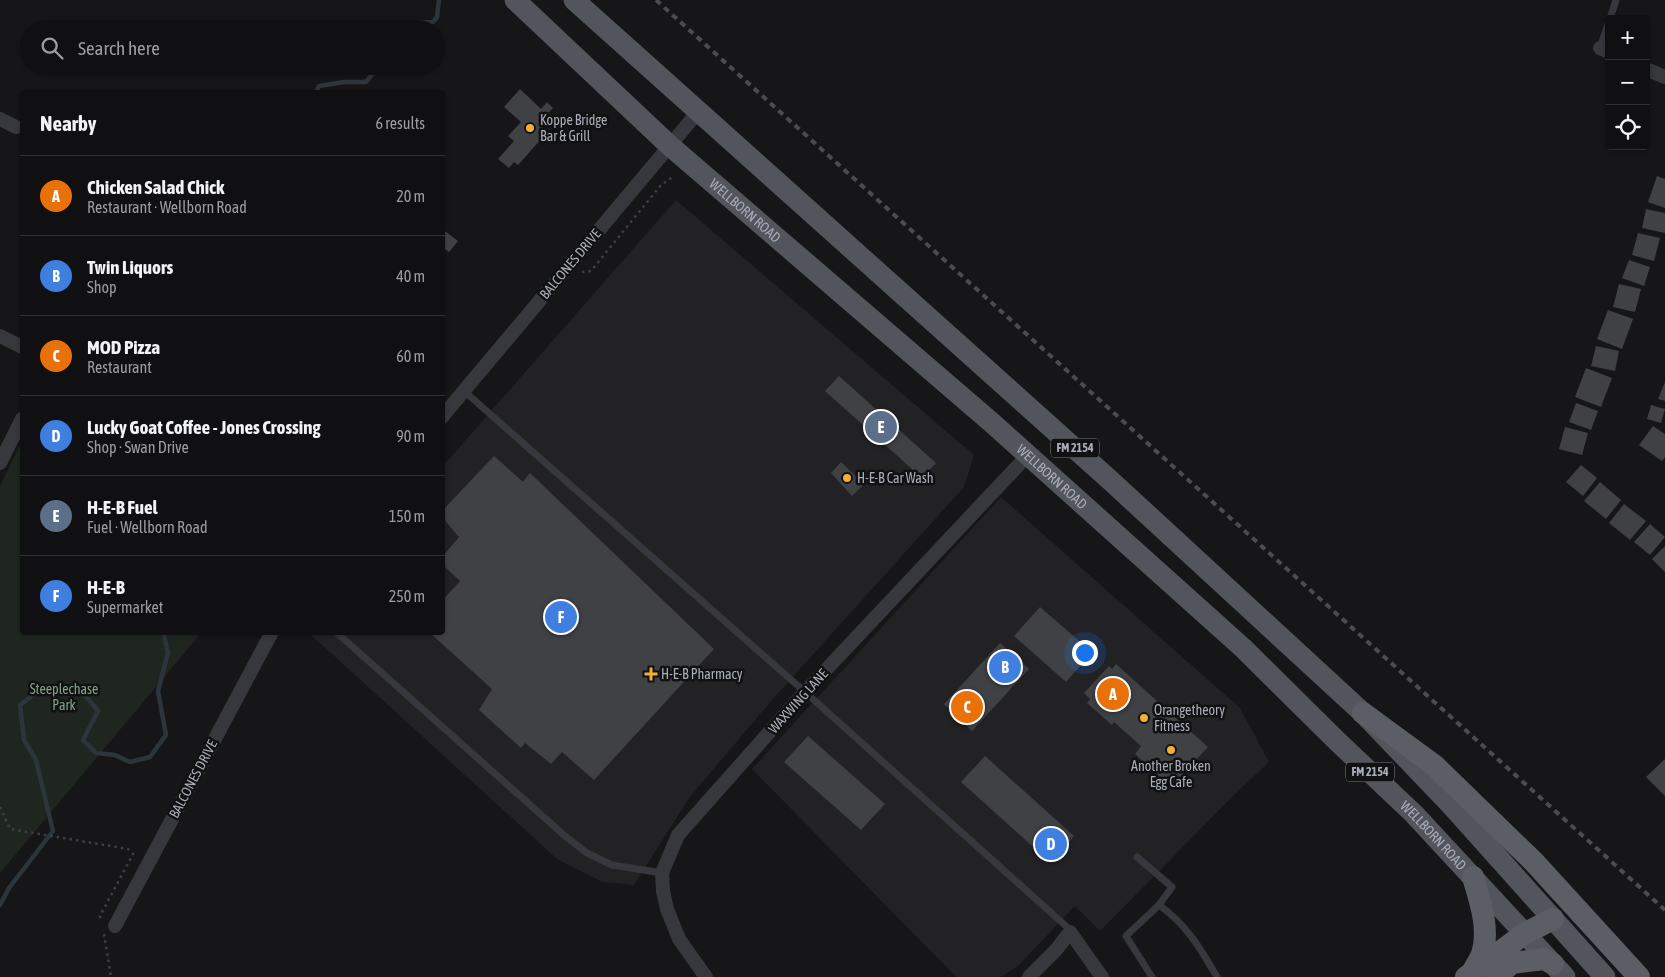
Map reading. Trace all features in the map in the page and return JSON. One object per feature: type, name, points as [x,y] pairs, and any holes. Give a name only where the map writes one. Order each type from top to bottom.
[{"type":"highway","points":[[1364,713],[1434,765],[1534,862],[1639,977]]},
{"type":"highway","points":[[1470,974],[1482,953],[1485,932],[1483,911],[1473,876]]},
{"type":"highway","points":[[1470,974],[1524,934],[1553,919]]},
{"type":"highway","points":[[1496,977],[1512,963],[1544,959],[1559,971]]},
{"type":"main road","name":"WELLBORN ROAD","points":[[515,0],[669,146],[1028,455],[1243,648],[1414,814],[1559,971]]},
{"type":"main road","name":"FM 2154","points":[[574,0],[1111,481],[1364,713],[1452,806],[1605,977]]},
{"type":"street","points":[[1650,71],[1665,77]]},
{"type":"street","name":"BALCONES DRIVE","points":[[445,413],[698,112]]},
{"type":"street","points":[[0,120],[16,127]]},
{"type":"street","points":[[0,336],[20,346]]},
{"type":"street","points":[[0,463],[20,422]]},
{"type":"street","name":"WAXWING LANE","points":[[706,977],[679,939],[667,909],[663,891],[662,873],[678,835],[805,692],[1028,455]]},
{"type":"street","name":"BALCONES DRIVE","points":[[107,927],[270,635]]},
{"type":"street","points":[[1029,977],[1056,950],[1070,932],[1102,977]]},
{"type":"lane","points":[[1611,15],[1616,0]]},
{"type":"lane","points":[[464,391],[805,692],[1070,932]]},
{"type":"lane","points":[[339,635],[565,836],[587,853],[612,865],[662,873]]},
{"type":"lane","points":[[1137,857],[1172,887],[1159,905],[1126,936],[1152,977]]},
{"type":"lane","points":[[1159,905],[1173,915],[1191,934],[1217,977]]},
{"type":"path","points":[[561,275],[591,271],[661,185],[674,176]]},
{"type":"path","points":[[0,807],[10,829],[128,849],[133,854],[100,916],[107,927],[110,977]]},
{"type":"shaded area","points":[[676,200],[974,455],[964,487],[772,700],[689,798],[634,885],[603,882],[557,859],[311,635],[445,635],[445,464]]},
{"type":"shaded area","points":[[1001,497],[1240,708],[1269,762],[1100,931],[1075,906],[1019,965],[1001,977],[956,977],[752,769]]},
{"type":"green space","name":"Steeplechase Park","points":[[20,445],[20,635],[199,635],[0,873],[0,486]]},
{"type":"building","name":"Koppe Bridge Bar & Grill","points":[[520,89],[541,109],[547,102],[553,108],[547,114],[552,118],[538,133],[543,137],[518,165],[514,162],[509,168],[498,159],[514,141],[508,136],[521,122],[504,107]]},
{"type":"building","points":[[1657,176],[1665,179],[1665,208],[1648,202]]},
{"type":"building","points":[[1646,209],[1665,213],[1665,233],[1642,228]]},
{"type":"building","points":[[445,231],[458,241],[449,252],[445,249]]},
{"type":"building","points":[[1638,233],[1660,238],[1654,261],[1632,255]]},
{"type":"building","points":[[1629,260],[1650,267],[1644,286],[1622,278]]},
{"type":"building","points":[[1619,284],[1641,289],[1635,312],[1613,307]]},
{"type":"building","points":[[1608,310],[1633,319],[1622,349],[1597,339]]},
{"type":"building","points":[[1596,346],[1619,351],[1615,371],[1591,366]]},
{"type":"building","points":[[1586,368],[1612,378],[1601,407],[1575,397]]},
{"type":"building","points":[[839,376],[936,463],[922,478],[825,391]]},
{"type":"building","points":[[1665,382],[1665,401],[1658,399]]},
{"type":"building","points":[[1576,403],[1598,411],[1591,430],[1569,422]]},
{"type":"building","points":[[1651,405],[1665,409],[1661,423],[1647,419]]},
{"type":"building","points":[[1653,426],[1665,434],[1665,457],[1662,461],[1639,445]]},
{"type":"building","points":[[1565,427],[1588,433],[1582,455],[1559,449]]},
{"type":"building","points":[[494,456],[523,482],[530,473],[714,649],[594,780],[562,752],[551,764],[525,743],[521,748],[479,710],[492,689],[432,635],[445,635],[445,598],[460,581],[445,567],[445,553],[459,537],[445,521],[445,508]]},
{"type":"building","name":"H-E-B Car Wash","points":[[841,462],[864,484],[852,496],[831,473]]},
{"type":"building","points":[[1581,465],[1597,478],[1583,496],[1566,482]]},
{"type":"building","points":[[1600,482],[1621,500],[1606,519],[1584,501]]},
{"type":"building","points":[[1624,504],[1646,521],[1630,540],[1609,523]]},
{"type":"building","points":[[1650,524],[1665,537],[1650,555],[1634,542]]},
{"type":"building","points":[[1665,546],[1665,572],[1652,559]]},
{"type":"building","points":[[1040,607],[1092,652],[1066,682],[1014,636]]},
{"type":"building","points":[[1000,643],[1029,669],[972,731],[944,704]]},
{"type":"building","points":[[1116,664],[1208,747],[1171,787],[1135,754],[1141,746],[1114,722],[1112,725],[1087,703],[1090,699],[1084,693],[1109,666],[1112,669]]},
{"type":"building","points":[[808,736],[885,804],[861,830],[784,762]]},
{"type":"building","points":[[985,756],[1074,836],[1051,863],[961,782]]},
{"type":"building","points":[[1665,759],[1665,796],[1646,777]]},
{"type":"waterway","points":[[435,20],[437,17],[439,0]]},
{"type":"waterway","points":[[317,90],[319,86],[344,82],[366,82],[372,75]]},
{"type":"waterway","points":[[0,905],[9,888],[53,831],[36,760],[24,740],[20,705],[36,693],[49,691],[56,686],[67,686],[86,696],[98,711],[83,740],[96,753],[115,755],[130,762],[150,757],[166,735],[158,691],[168,653],[164,635]]},
{"type":"railway","points":[[656,0],[1665,910]]},
{"type":"place","name":"Koppe Bridge Bar & Grill","points":[[530,128]]},
{"type":"place","name":"H-E-B Fuel","points":[[881,427]]},
{"type":"place","name":"H-E-B Car Wash","points":[[847,478]]},
{"type":"place","name":"H-E-B","points":[[561,617]]},
{"type":"place","name":"Twin Liquors","points":[[1005,667]]},
{"type":"place","name":"H-E-B Pharmacy","points":[[651,674]]},
{"type":"place","name":"Chicken Salad Chick","points":[[1113,694]]},
{"type":"place","name":"MOD Pizza","points":[[967,707]]},
{"type":"place","name":"Orangetheory Fitness","points":[[1144,718]]},
{"type":"place","name":"Another Broken Egg Cafe","points":[[1171,750]]},
{"type":"place","name":"Lucky Goat Coffee - Jones Crossing","points":[[1051,844]]}]
